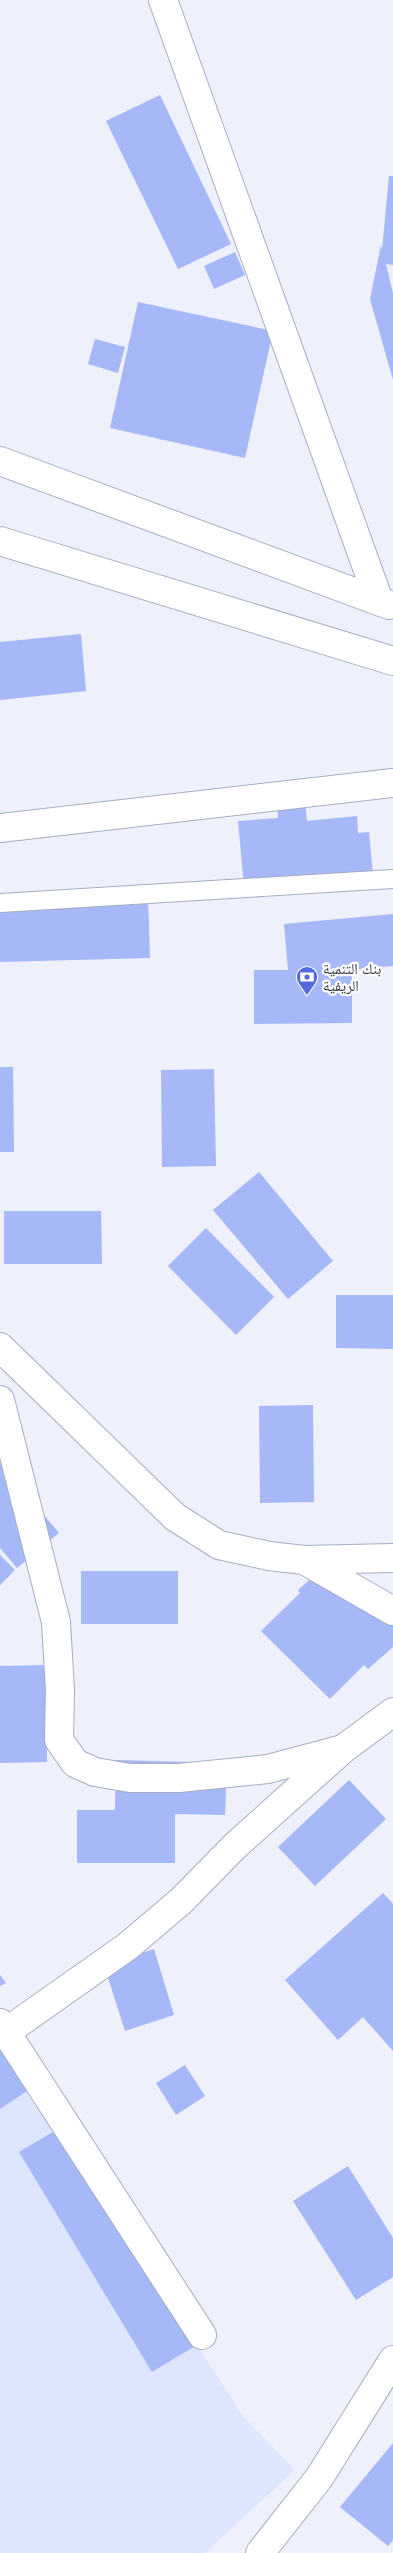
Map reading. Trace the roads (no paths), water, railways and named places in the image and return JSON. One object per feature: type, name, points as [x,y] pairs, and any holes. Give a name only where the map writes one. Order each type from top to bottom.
[{"type":"street","points":[[164,0],[386,604]]},
{"type":"street","points":[[0,461],[386,604]]},
{"type":"street","points":[[0,541],[393,661]]},
{"type":"street","points":[[0,828],[393,783]]},
{"type":"street","points":[[0,1347],[175,1517],[219,1545],[269,1556],[304,1560],[393,1558]]},
{"type":"street","points":[[0,1400],[56,1622],[60,1740],[75,1763],[96,1772],[130,1778],[180,1778],[268,1769],[343,1749]]},
{"type":"street","points":[[304,1560],[393,1611]]},
{"type":"street","points":[[202,2335],[3,2027],[128,1946],[181,1901],[235,1846],[343,1749],[393,1712]]},
{"type":"street","points":[[260,2553],[319,2478],[393,2360]]},
{"type":"lane","points":[[0,903],[393,880]]},
{"type":"place","name":"بنك التنمية الريفية","points":[[307,996]]}]
